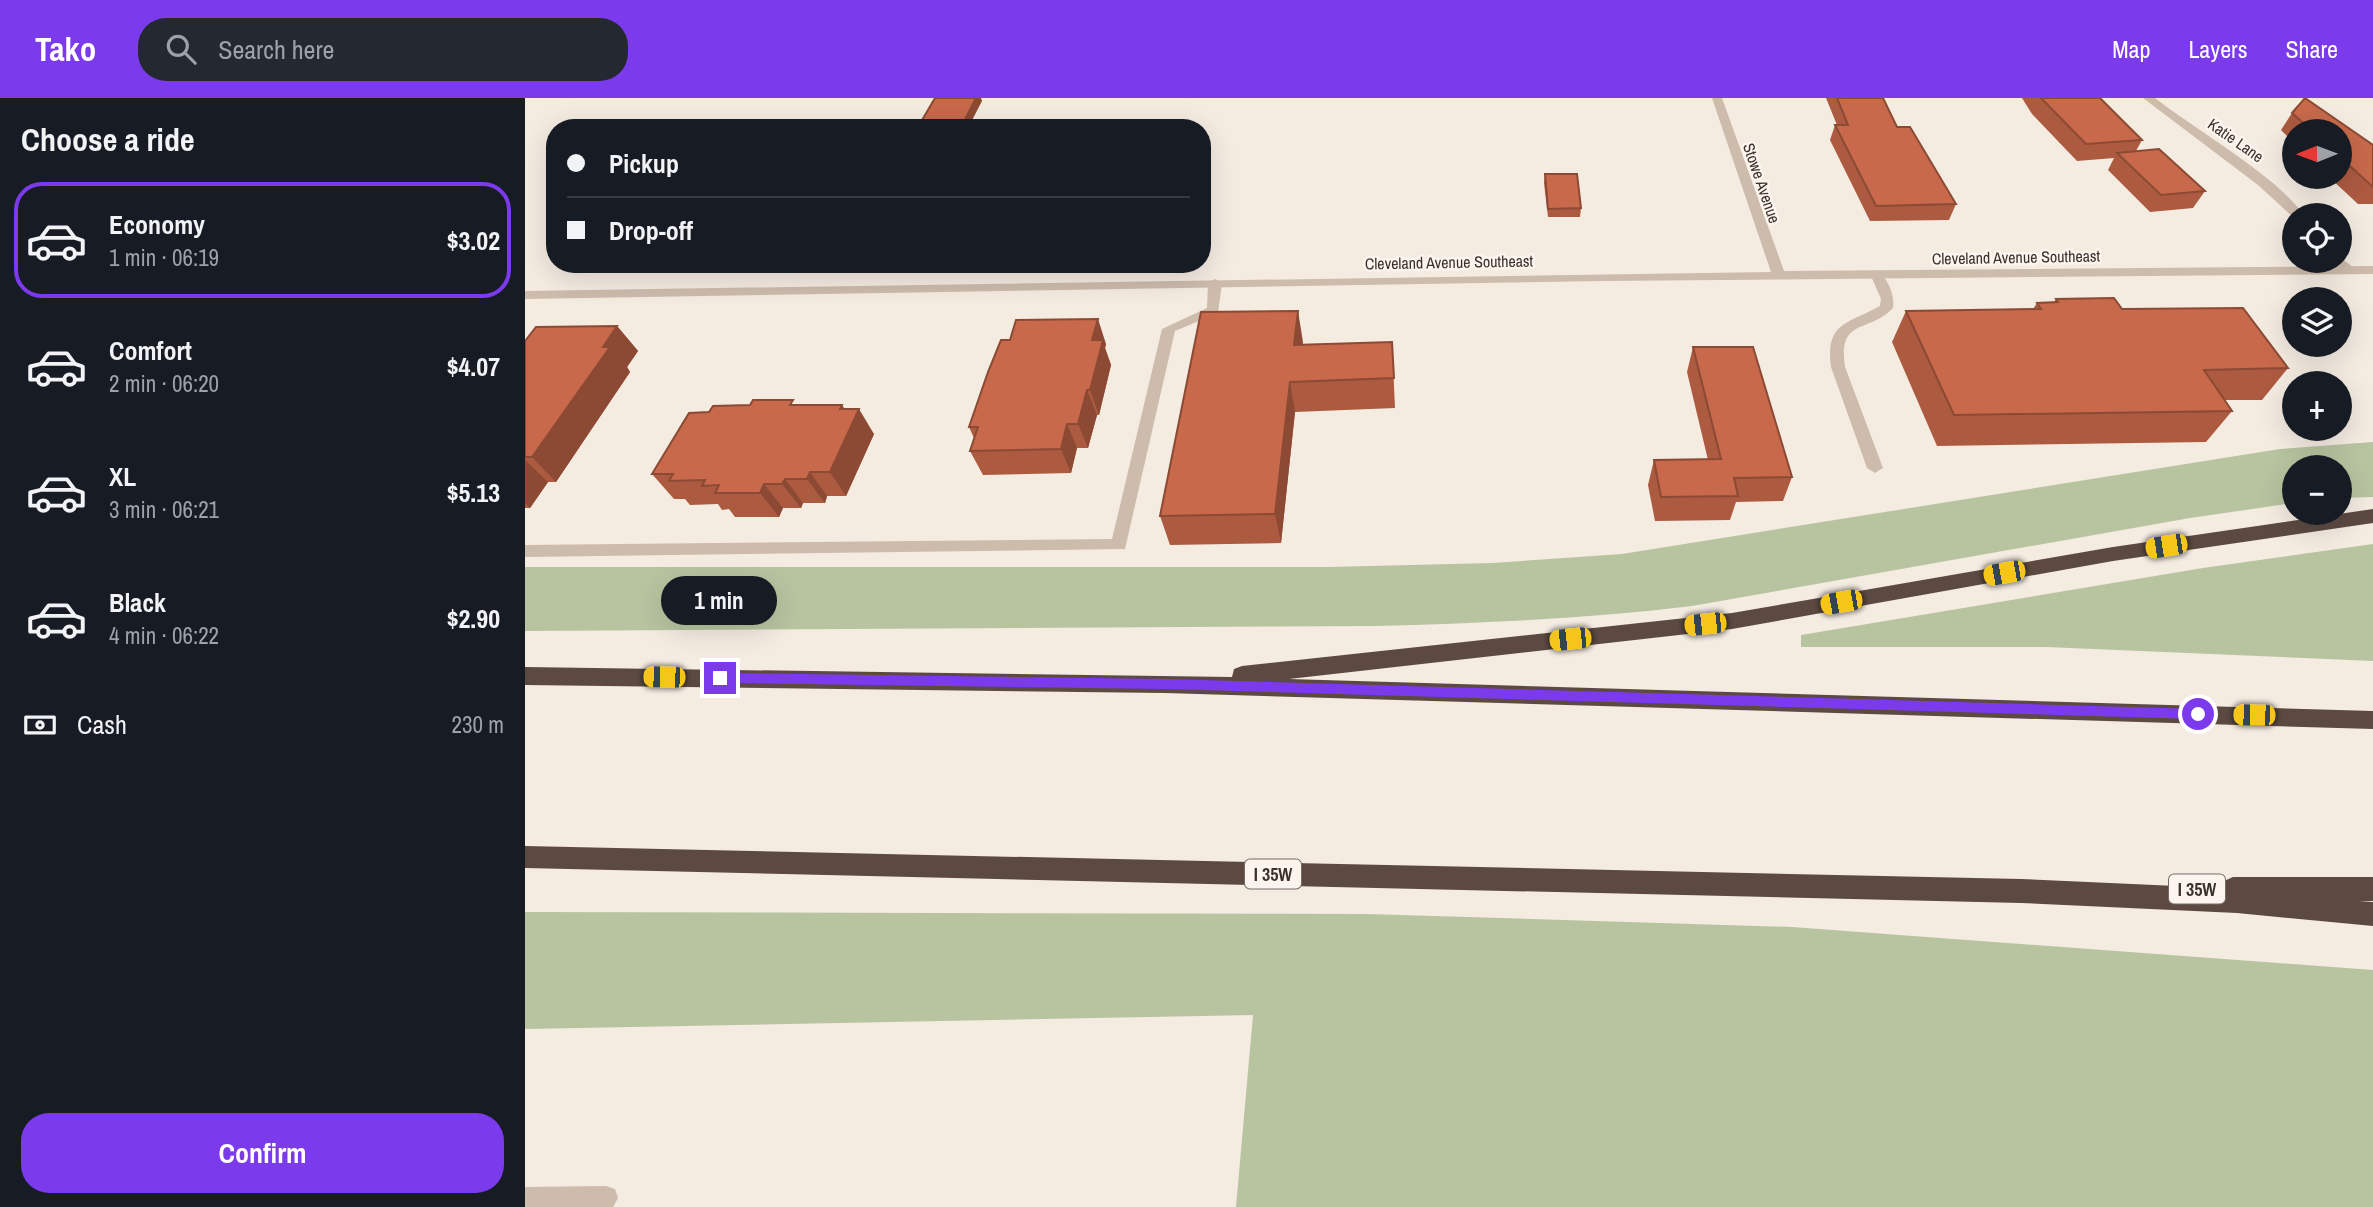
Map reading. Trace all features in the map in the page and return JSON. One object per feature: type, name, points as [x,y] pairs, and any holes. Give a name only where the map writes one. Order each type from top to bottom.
[{"type":"highway","points":[[1165,684],[1732,621],[2113,554],[2373,516]]},
{"type":"highway","points":[[525,676],[1165,684],[2373,720]]},
{"type":"highway","name":"I 35W","points":[[525,857],[2021,891],[2373,889]]},
{"type":"highway","points":[[2021,891],[2237,901],[2373,914]]},
{"type":"street","name":"Stowe Avenue","points":[[1717,98],[1779,277]]},
{"type":"street","name":"Katie Lane","points":[[2148,98],[2240,162],[2286,203]]},
{"type":"street","name":"Cleveland Avenue Southeast","points":[[525,295],[1215,283],[1877,276],[2282,267]]},
{"type":"street","name":"Cleveland Avenue Southeast","points":[[2352,267],[2373,270]]},
{"type":"street","points":[[1875,468],[1837,367],[1834,350],[1836,337],[1845,328],[1886,308],[1888,299],[1877,276]]},
{"type":"street","points":[[525,551],[1118,545],[1169,330],[1213,310],[1215,283]]},
{"type":"street","points":[[525,1199],[606,1198]]},
{"type":"green space","points":[[2373,442],[2373,497],[2352,498],[2352,455],[2282,455],[2282,505],[2190,518],[1692,606],[1534,620],[1376,626],[525,631],[525,567],[1328,567],[1493,563],[1622,554],[2280,449]]},
{"type":"green space","points":[[2373,544],[2373,661],[2046,647],[1801,647],[1801,635],[2203,568]]},
{"type":"green space","points":[[525,912],[1367,914],[1792,927],[2373,970],[2373,1207],[1236,1207],[1253,1015],[525,1029]]},
{"type":"building","points":[[935,98],[976,98],[965,119],[923,119]]},
{"type":"building","points":[[1837,98],[1883,98],[1897,127],[1910,127],[1956,204],[1876,206],[1835,125],[1848,125]]},
{"type":"building","points":[[2041,98],[2100,98],[2142,140],[2086,144]]},
{"type":"building","points":[[2305,98],[2335,119],[2299,119],[2292,113]]},
{"type":"building","points":[[2352,130],[2373,145],[2373,187],[2352,168]]},
{"type":"building","points":[[2159,149],[2205,191],[2161,195],[2117,153]]},
{"type":"building","points":[[1545,174],[1577,174],[1581,208],[1548,209]]},
{"type":"building","points":[[2114,298],[2122,309],[2243,308],[2288,368],[2204,370],[2232,411],[1954,415],[1906,311],[2041,309],[2037,303],[2058,302],[2056,299]]},
{"type":"building","points":[[1298,311],[1294,345],[1392,342],[1394,378],[1290,382],[1275,514],[1160,516],[1201,312]]},
{"type":"building","points":[[1098,319],[1092,340],[1103,340],[1090,390],[1087,390],[1078,424],[1067,424],[1061,449],[970,451],[978,427],[969,427],[988,372],[1001,340],[1010,340],[1016,320]]},
{"type":"building","points":[[617,326],[603,347],[610,347],[532,457],[525,457],[525,341],[536,327]]},
{"type":"building","points":[[1693,347],[1753,347],[1792,477],[1734,478],[1738,496],[1661,497],[1654,460],[1721,459]]},
{"type":"building","points":[[753,400],[793,400],[790,405],[842,405],[840,409],[859,409],[830,472],[810,472],[807,479],[785,479],[782,484],[764,484],[760,493],[715,493],[719,485],[702,486],[705,480],[669,481],[673,474],[652,474],[689,413],[709,412],[713,406],[750,405]]},
{"type":"route","points":[[720,678],[1165,684],[2198,714]]}]
